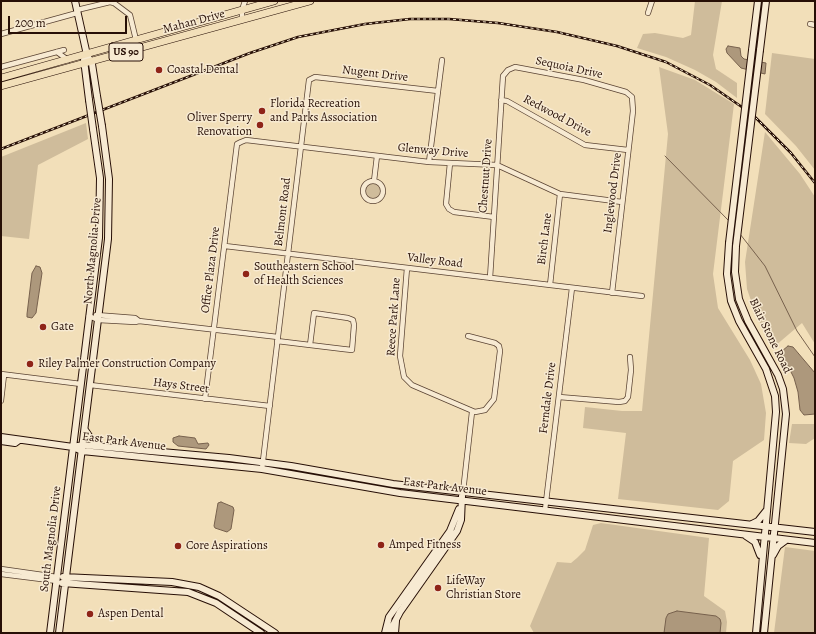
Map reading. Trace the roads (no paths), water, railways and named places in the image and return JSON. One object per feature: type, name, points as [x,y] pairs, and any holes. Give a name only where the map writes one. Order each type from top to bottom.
[{"type":"main road","name":"North Magnolia Drive","points":[[75,1],[87,55],[91,61],[102,126],[108,172],[110,212],[83,448]]},
{"type":"main road","name":"Mahan Drive","points":[[87,55],[274,1]]},
{"type":"main road","name":"Mahan Drive","points":[[83,63],[310,1]]},
{"type":"main road","points":[[757,3],[765,4]]},
{"type":"main road","name":"Blair Stone Road","points":[[756,633],[761,561],[776,412],[774,396],[766,369],[739,321],[731,301],[727,274],[729,243],[757,3]]},
{"type":"main road","name":"Blair Stone Road","points":[[764,633],[772,538],[783,452],[786,414],[783,389],[772,362],[748,321],[739,299],[735,272],[736,246],[765,4]]},
{"type":"main road","points":[[192,25],[194,33]]},
{"type":"main road","points":[[83,63],[87,55]]},
{"type":"main road","name":"US 90","points":[[1,78],[87,55]]},
{"type":"main road","name":"North Magnolia Drive","points":[[74,447],[101,211],[100,172],[83,63]]},
{"type":"main road","name":"US 90","points":[[1,86],[83,63]]},
{"type":"main road","points":[[100,172],[108,172]]},
{"type":"main road","points":[[99,238],[108,239]]},
{"type":"main road","points":[[85,429],[90,439],[102,446]]},
{"type":"main road","name":"East Park Avenue","points":[[1,437],[262,469],[393,492],[815,543]]},
{"type":"main road","name":"East Park Avenue","points":[[1,441],[14,443],[19,440]]},
{"type":"main road","name":"East Park Avenue","points":[[83,448],[102,446],[263,462],[393,484],[815,532]]},
{"type":"main road","name":"South Magnolia Drive","points":[[50,633],[74,447]]},
{"type":"main road","name":"South Magnolia Drive","points":[[59,633],[83,448]]},
{"type":"main road","points":[[772,450],[783,452]]},
{"type":"main road","points":[[389,633],[396,619],[456,531],[461,520],[463,492]]},
{"type":"main road","points":[[385,633],[389,617],[452,527],[462,500]]},
{"type":"main road","points":[[752,524],[760,520],[767,509]]},
{"type":"main road","points":[[743,534],[753,540],[757,545],[761,561]]},
{"type":"main road","points":[[770,562],[778,546],[786,540]]},
{"type":"main road","points":[[57,579],[66,577],[186,584],[206,590],[275,633]]},
{"type":"main road","points":[[57,579],[65,585],[179,590],[203,597],[216,603],[257,630],[260,623]]},
{"type":"main road","points":[[144,589],[145,581]]},
{"type":"main road","points":[[203,597],[206,590]]},
{"type":"main road","points":[[758,609],[767,610]]},
{"type":"main road","points":[[395,633],[396,619]]},
{"type":"street","points":[[242,20],[242,10],[245,1]]},
{"type":"street","points":[[648,13],[652,1]]},
{"type":"street","points":[[1,34],[110,2],[114,3],[130,15],[136,40]]},
{"type":"street","points":[[1,67],[64,50]]},
{"type":"street","points":[[57,52],[68,60]]},
{"type":"street","points":[[429,162],[442,60]]},
{"type":"street","name":"Sequoia Drive","points":[[504,75],[508,70],[515,67],[584,80],[626,92],[631,96]]},
{"type":"street","name":"Chestnut Drive","points":[[490,278],[501,100],[504,75]]},
{"type":"street","name":"Nugent Drive","points":[[311,77],[438,91]]},
{"type":"street","name":"Belmont Road","points":[[262,469],[309,80],[311,77]]},
{"type":"street","name":"Inglewood Drive","points":[[612,293],[633,111],[631,96]]},
{"type":"street","name":"Redwood Drive","points":[[501,100],[507,101],[585,145],[628,150]]},
{"type":"street","name":"Glenway Drive","points":[[238,144],[246,140],[429,162],[497,165],[560,194],[622,202]]},
{"type":"street","name":"Office Plaza Drive","points":[[205,399],[238,144]]},
{"type":"street","points":[[374,181],[377,156]]},
{"type":"street","points":[[450,163],[446,204],[449,209],[454,212],[494,217]]},
{"type":"street","points":[[374,181],[381,185],[383,192],[380,198],[373,200],[366,197],[364,190],[367,184],[374,181]]},
{"type":"street","name":"Birch Lane","points":[[550,286],[560,194]]},
{"type":"street","name":"Valley Road","points":[[225,246],[642,296]]},
{"type":"street","name":"Reece Park Lane","points":[[407,268],[400,356],[404,377],[412,386],[472,412]]},
{"type":"street","name":"Ferndale Drive","points":[[545,510],[572,288]]},
{"type":"street","points":[[89,316],[214,330],[310,345],[352,350],[354,325],[352,320],[348,318],[314,313],[310,345]]},
{"type":"street","points":[[463,492],[472,412],[485,410],[494,399],[500,351],[499,346],[495,342],[468,336]]},
{"type":"street","points":[[559,397],[620,402],[625,401],[628,397],[631,370],[630,357]]},
{"type":"street","points":[[1,401],[3,374],[82,384]]},
{"type":"street","name":"Hays Street","points":[[90,385],[270,406]]},
{"type":"street","points":[[1,569],[57,579]]},
{"type":"street","points":[[1,574],[57,579]]},
{"type":"waterway","points":[[665,156],[729,221]]},
{"type":"waterway","points":[[740,234],[765,266],[797,331],[815,357]]},
{"type":"railway","points":[[1,149],[250,53],[298,37],[365,24],[410,19],[449,19],[498,23],[557,32],[617,46],[666,62],[710,85],[752,114],[791,153],[815,183]]},
{"type":"place","name":"Coastal Dental","points":[[159,70]]},
{"type":"place","name":"Florida Recreation and Parks Association","points":[[262,111]]},
{"type":"place","name":"Oliver Sperry Renovation","points":[[260,125]]},
{"type":"place","name":"Southeastern School of Health Sciences","points":[[246,274]]},
{"type":"place","name":"Gate","points":[[43,327]]},
{"type":"place","name":"Riley Palmer Construction Company","points":[[30,364]]},
{"type":"place","name":"Amped Fitness","points":[[381,545]]},
{"type":"place","name":"Core Aspirations","points":[[178,546]]},
{"type":"place","name":"LifeWay Christian Store","points":[[438,588]]},
{"type":"place","name":"Aspen Dental","points":[[90,614]]}]
